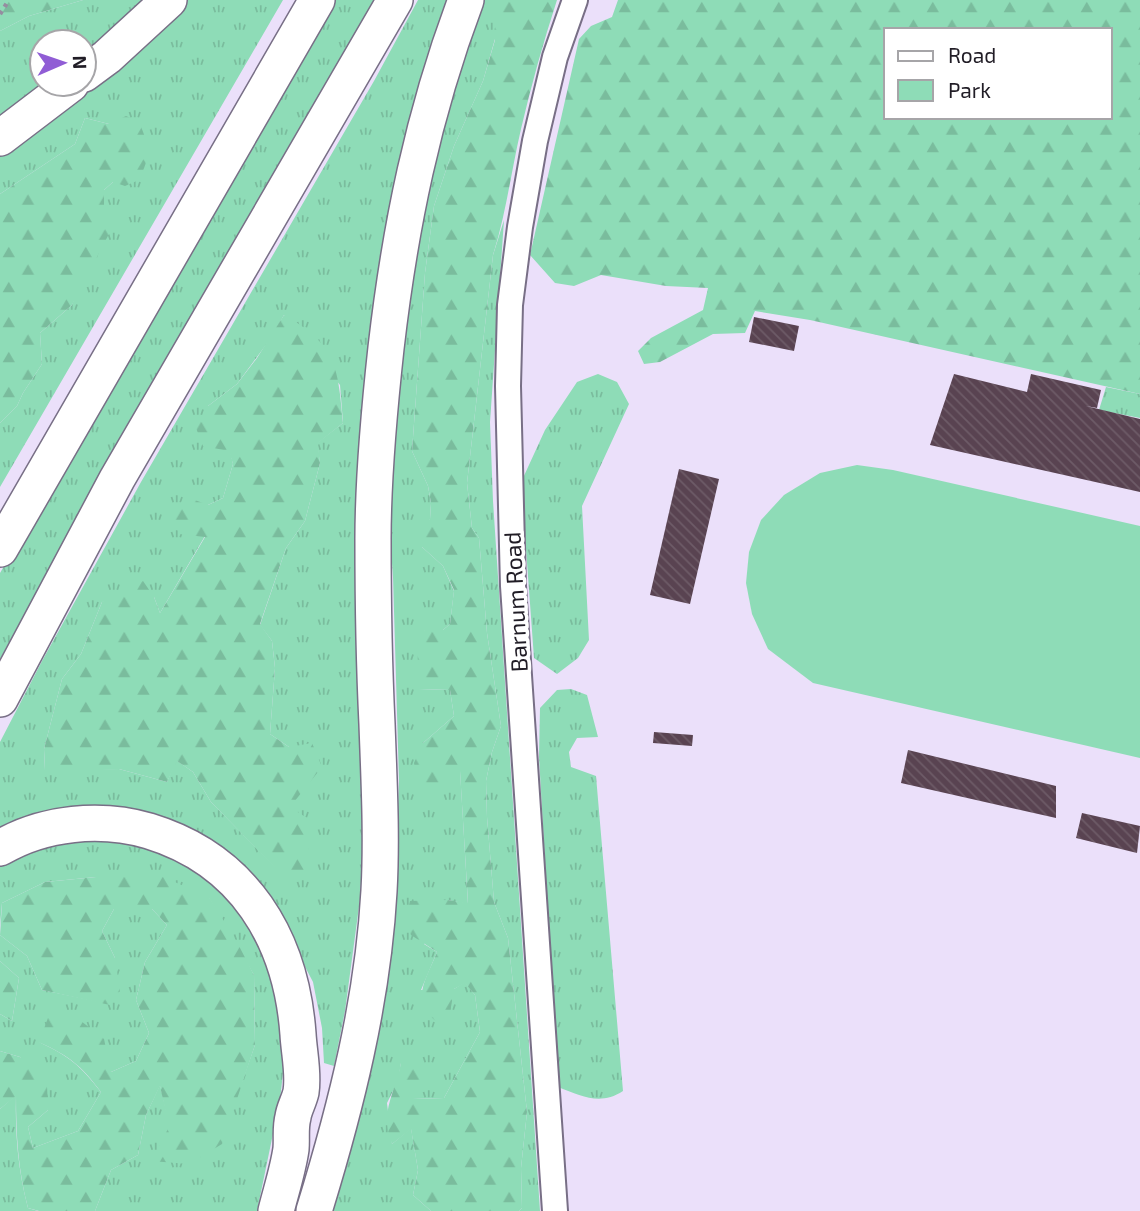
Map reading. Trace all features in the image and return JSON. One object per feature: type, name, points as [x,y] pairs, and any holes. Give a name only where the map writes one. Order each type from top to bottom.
[{"type":"highway","points":[[98,64],[169,0]]},
{"type":"highway","points":[[0,549],[317,0]]},
{"type":"highway","points":[[0,699],[117,479],[395,0]]},
{"type":"highway","points":[[314,1211],[338,1131],[364,1012],[379,890],[374,486],[376,433],[394,275],[421,139],[466,0]]},
{"type":"highway","points":[[0,138],[53,98]]},
{"type":"highway","points":[[0,848],[37,831],[94,823],[129,825],[162,835],[214,862],[252,901],[266,921],[287,969],[293,989],[300,1058],[301,1092],[292,1118],[290,1150],[276,1211]]},
{"type":"street","name":"Barnum Road","points":[[555,1211],[513,586],[508,386],[510,304],[520,227],[535,141],[555,57],[575,0]]},
{"type":"path","points":[[0,14],[9,0]]},
{"type":"green space","points":[[0,0],[83,0],[29,16],[0,31]]},
{"type":"green space","points":[[83,0],[155,0],[98,47],[98,28],[28,28],[28,98],[34,98],[0,125],[0,31],[29,16]]},
{"type":"green space","points":[[184,0],[283,0],[0,487],[0,423],[17,406],[42,364],[40,333],[72,305],[104,217],[104,190],[113,182],[109,124],[85,118],[75,144],[0,194],[0,151],[65,98],[98,98],[98,71]]},
{"type":"green space","points":[[332,0],[375,0],[160,371],[0,659],[0,573]]},
{"type":"green space","points":[[418,0],[451,0],[403,163],[360,899],[345,1011],[334,1066],[324,1063],[322,1028],[313,982],[300,957],[196,835],[0,833],[0,742],[141,482],[374,81]],"holes":[[[284,315],[340,385],[343,423],[317,443],[320,463],[305,521],[286,548],[260,625],[272,641],[275,668],[270,734],[289,747],[289,808],[281,873],[211,802],[193,772],[176,760],[167,782],[119,769],[45,770],[44,749],[62,679],[81,654],[102,602],[154,597],[160,613],[205,536],[208,505],[223,498],[233,464],[230,451],[208,406],[237,384],[271,338]]]},
{"type":"green space","points":[[473,0],[495,0],[495,39],[483,81],[454,146],[434,206],[425,273],[412,451],[428,486],[431,503],[430,519],[422,547],[443,566],[454,591],[450,624],[443,630],[425,630],[419,689],[450,690],[454,716],[423,743],[460,770],[468,904],[448,900],[424,944],[437,952],[421,990],[454,989],[465,982],[475,995],[480,1032],[444,1098],[413,1099],[413,1090],[401,1063],[398,1081],[387,1103],[392,1144],[411,1128],[418,1170],[413,1195],[431,1211],[332,1211],[396,867],[399,781],[393,577],[385,465],[401,283]]},
{"type":"green space","points":[[495,0],[557,0],[529,97],[493,255],[467,483],[472,528],[479,538],[487,633],[501,726],[486,781],[487,817],[494,902],[508,938],[527,1112],[521,1168],[522,1208],[519,1211],[431,1211],[413,1195],[418,1170],[411,1129],[392,1144],[387,1122],[389,1103],[401,1063],[418,1057],[428,1069],[423,1083],[413,1090],[413,1099],[444,1098],[480,1032],[475,995],[465,983],[454,989],[449,1019],[438,1023],[429,1014],[424,1006],[422,989],[437,952],[411,935],[405,923],[410,901],[448,900],[468,903],[460,771],[452,767],[444,784],[418,787],[414,763],[423,743],[454,716],[450,690],[419,689],[417,641],[425,630],[443,630],[450,624],[454,590],[443,566],[422,547],[420,529],[430,519],[431,503],[428,486],[412,451],[425,273],[434,206],[454,146],[483,81],[495,40]]},
{"type":"green space","points":[[618,0],[1140,0],[1140,394],[810,320],[755,311],[745,333],[713,334],[660,362],[644,364],[638,351],[651,338],[703,310],[708,288],[666,286],[601,275],[574,286],[555,283],[530,255],[579,39],[591,26],[612,17]]},
{"type":"green space","points":[[126,116],[139,122],[145,138],[148,151],[143,171],[139,180],[125,186],[113,182],[104,190],[104,217],[111,230],[72,305],[40,333],[42,364],[17,406],[0,423],[0,194],[75,144],[85,118],[109,124]]},
{"type":"green space","points":[[504,220],[490,422],[540,1211],[519,1211],[522,1208],[521,1168],[527,1112],[508,938],[494,902],[487,817],[486,781],[501,726],[487,633],[479,538],[472,528],[467,483],[493,255]]},
{"type":"green space","points":[[284,315],[314,336],[331,359],[339,386],[343,423],[318,443],[320,463],[305,521],[286,548],[260,624],[272,641],[275,668],[270,734],[289,747],[312,743],[322,767],[290,807],[310,820],[309,848],[304,871],[281,874],[211,802],[193,772],[177,761],[167,782],[119,769],[70,772],[45,770],[44,749],[62,679],[81,654],[102,602],[143,581],[154,597],[160,613],[205,537],[179,534],[171,511],[187,497],[208,505],[223,498],[233,464],[229,451],[203,446],[196,428],[208,406],[237,384]]},
{"type":"green space","points":[[598,374],[617,382],[629,404],[582,506],[589,640],[578,658],[557,674],[534,658],[523,478],[545,430],[577,382]]},
{"type":"green space","points":[[1106,387],[1140,394],[1140,418],[1099,410]]},
{"type":"green space","points":[[857,465],[893,470],[1140,526],[1140,758],[813,683],[768,649],[752,614],[746,583],[749,552],[761,520],[784,495],[820,473]]},
{"type":"green space","points":[[571,689],[587,695],[598,737],[577,738],[569,752],[571,767],[596,776],[623,1091],[615,1096],[599,1099],[558,1087],[539,757],[540,708],[557,690]]},
{"type":"green space","points":[[75,836],[124,838],[185,857],[242,911],[259,942],[276,989],[286,1046],[280,1100],[257,1211],[95,1211],[111,1170],[138,1155],[146,1115],[160,1085],[170,1127],[152,1161],[242,1082],[255,1045],[254,975],[209,898],[96,877],[45,882],[2,903],[0,926],[0,863]]},
{"type":"green space","points":[[161,876],[209,897],[254,975],[255,1045],[222,1144],[189,1164],[151,1161],[169,1127],[160,1086],[146,1115],[138,1155],[111,1170],[95,1211],[39,1211],[28,1208],[18,1152],[16,1096],[0,1109],[0,1051],[20,1057],[47,1085],[48,1110],[28,1127],[33,1148],[78,1131],[101,1092],[74,1062],[39,1042],[48,1018],[72,1014],[104,1039],[111,1072],[136,1061],[149,1033],[136,1000],[145,962],[167,925],[152,909],[114,909],[102,931],[115,958],[120,991],[110,1005],[42,990],[27,956],[0,935],[2,903],[45,882],[96,877]]},
{"type":"green space","points":[[114,909],[152,909],[167,925],[145,962],[136,1000],[149,1033],[136,1061],[111,1072],[39,1042],[74,1062],[101,1092],[78,1131],[33,1148],[28,1127],[48,1110],[20,1057],[0,1051],[0,1014],[12,1021],[19,978],[0,961],[0,935],[27,956],[42,990],[110,1004],[115,958],[102,931]]},
{"type":"green space","points":[[0,961],[19,978],[12,1021],[0,1014]]},
{"type":"green space","points":[[16,1095],[22,1180],[28,1208],[38,1211],[0,1211],[0,1109]]},
{"type":"building","points":[[754,317],[799,326],[794,351],[749,342]]},
{"type":"building","points":[[954,374],[1027,392],[1031,374],[1101,390],[1097,408],[1086,406],[1140,419],[1140,492],[930,445]]},
{"type":"building","points":[[679,469],[719,479],[690,604],[650,595]]},
{"type":"building","points":[[654,732],[693,735],[692,746],[653,743]]},
{"type":"building","points":[[908,750],[1056,786],[1056,818],[901,783]]},
{"type":"building","points":[[1082,813],[1140,826],[1137,853],[1076,838]]}]
